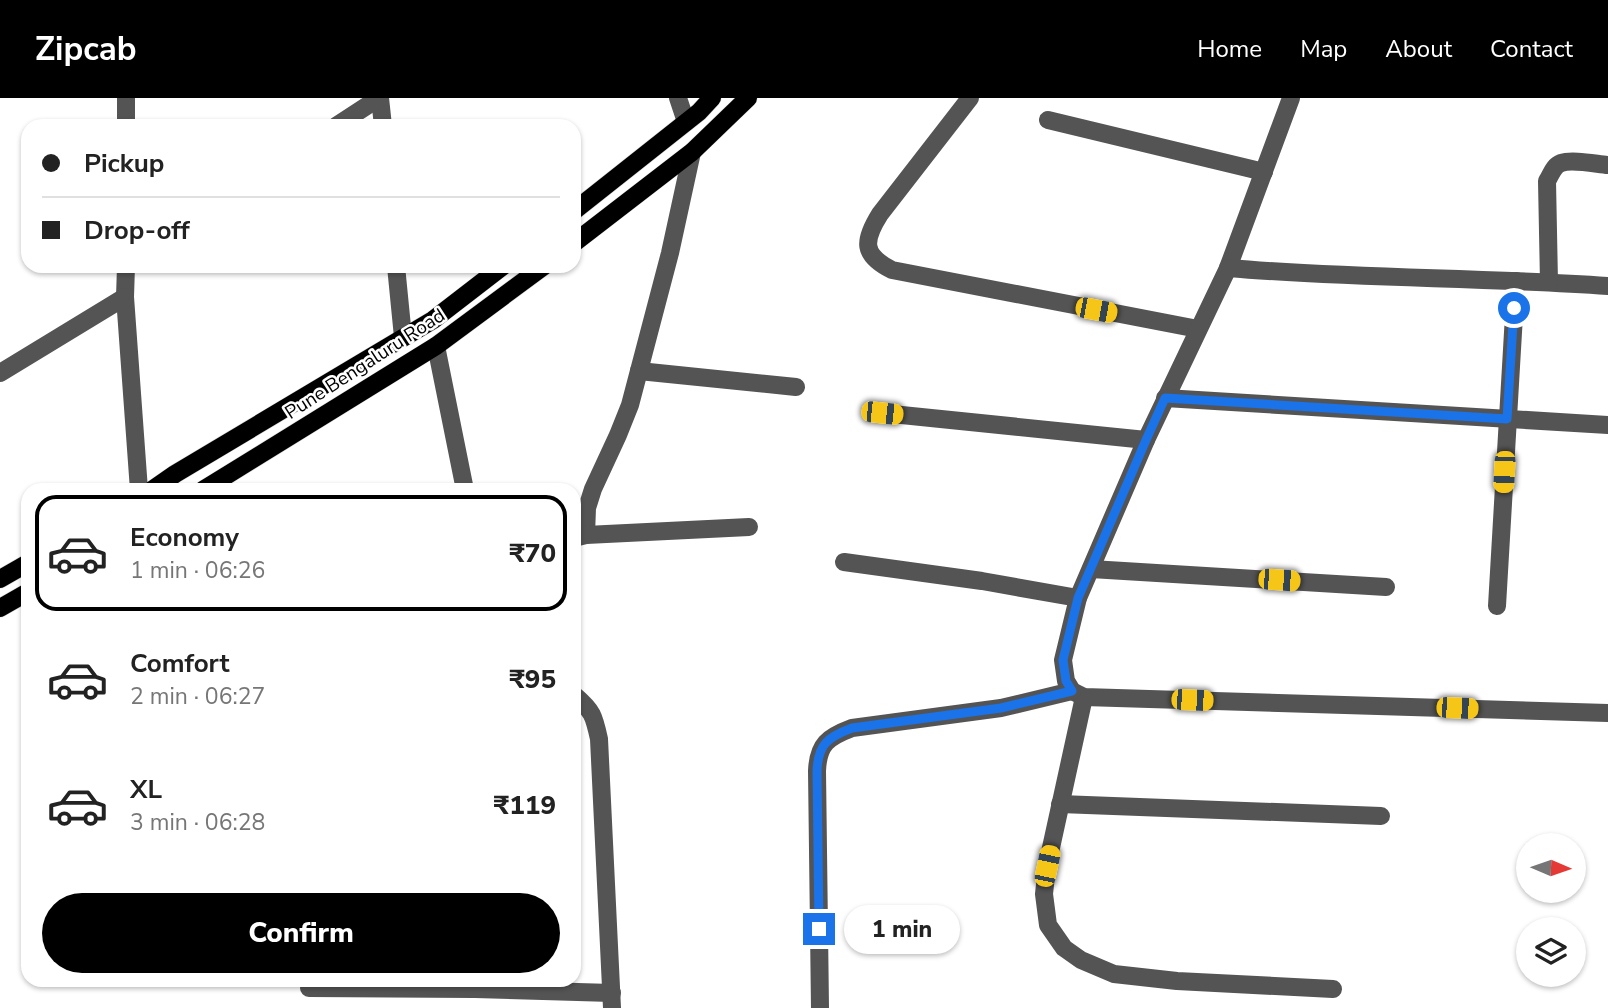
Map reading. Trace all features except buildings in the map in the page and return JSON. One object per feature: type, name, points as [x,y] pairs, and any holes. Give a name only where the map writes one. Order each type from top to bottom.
[{"type":"main road","points":[[581,205],[712,98]]},
{"type":"main road","points":[[581,238],[692,152],[748,98]]},
{"type":"main road","points":[[162,483],[433,320],[494,273]]},
{"type":"main road","name":"Pune Bengaluru Road","points":[[214,483],[436,346],[535,273]]},
{"type":"main road","points":[[0,579],[21,567]]},
{"type":"main road","points":[[0,608],[21,596]]},
{"type":"street","points":[[126,98],[126,119]]},
{"type":"street","points":[[347,119],[380,98],[382,119]]},
{"type":"street","points":[[678,98],[686,122]]},
{"type":"street","points":[[970,98],[870,230],[868,244],[872,256],[892,271],[1198,329]]},
{"type":"street","points":[[1078,694],[1066,681],[1063,660],[1078,598],[1165,398],[1228,268],[1291,98]]},
{"type":"street","points":[[1048,120],[1264,172]]},
{"type":"street","points":[[581,532],[593,489],[618,435],[639,371],[670,253],[692,152]]},
{"type":"street","points":[[1549,282],[1548,181],[1553,169],[1561,163],[1608,165]]},
{"type":"street","points":[[1228,268],[1608,286]]},
{"type":"street","points":[[126,273],[125,297],[138,483]]},
{"type":"street","points":[[397,273],[403,337]]},
{"type":"street","points":[[1497,606],[1516,281]]},
{"type":"street","points":[[0,373],[125,297]]},
{"type":"street","points":[[436,346],[464,483]]},
{"type":"street","points":[[639,371],[796,387]]},
{"type":"street","points":[[1165,398],[1608,425]]},
{"type":"street","points":[[882,413],[1146,440]]},
{"type":"street","points":[[581,536],[749,527]]},
{"type":"street","points":[[844,562],[982,581],[1078,598]]},
{"type":"street","points":[[1091,569],[1386,587]]},
{"type":"street","points":[[1078,694],[1044,894],[1048,925],[1064,948],[1082,960],[1114,974],[1177,981],[1334,989]]},
{"type":"street","points":[[820,1008],[818,757],[823,745],[834,735],[852,728],[1001,708],[1078,694],[1608,713]]},
{"type":"street","points":[[309,988],[475,989],[612,1000],[599,739],[594,716],[581,701]]},
{"type":"street","points":[[1060,804],[1381,816]]},
{"type":"route","points":[[819,929],[817,771],[818,757],[823,745],[834,735],[852,728],[1001,708],[1072,691],[1066,681],[1063,660],[1078,598],[1165,398],[1507,419],[1514,308]]}]
